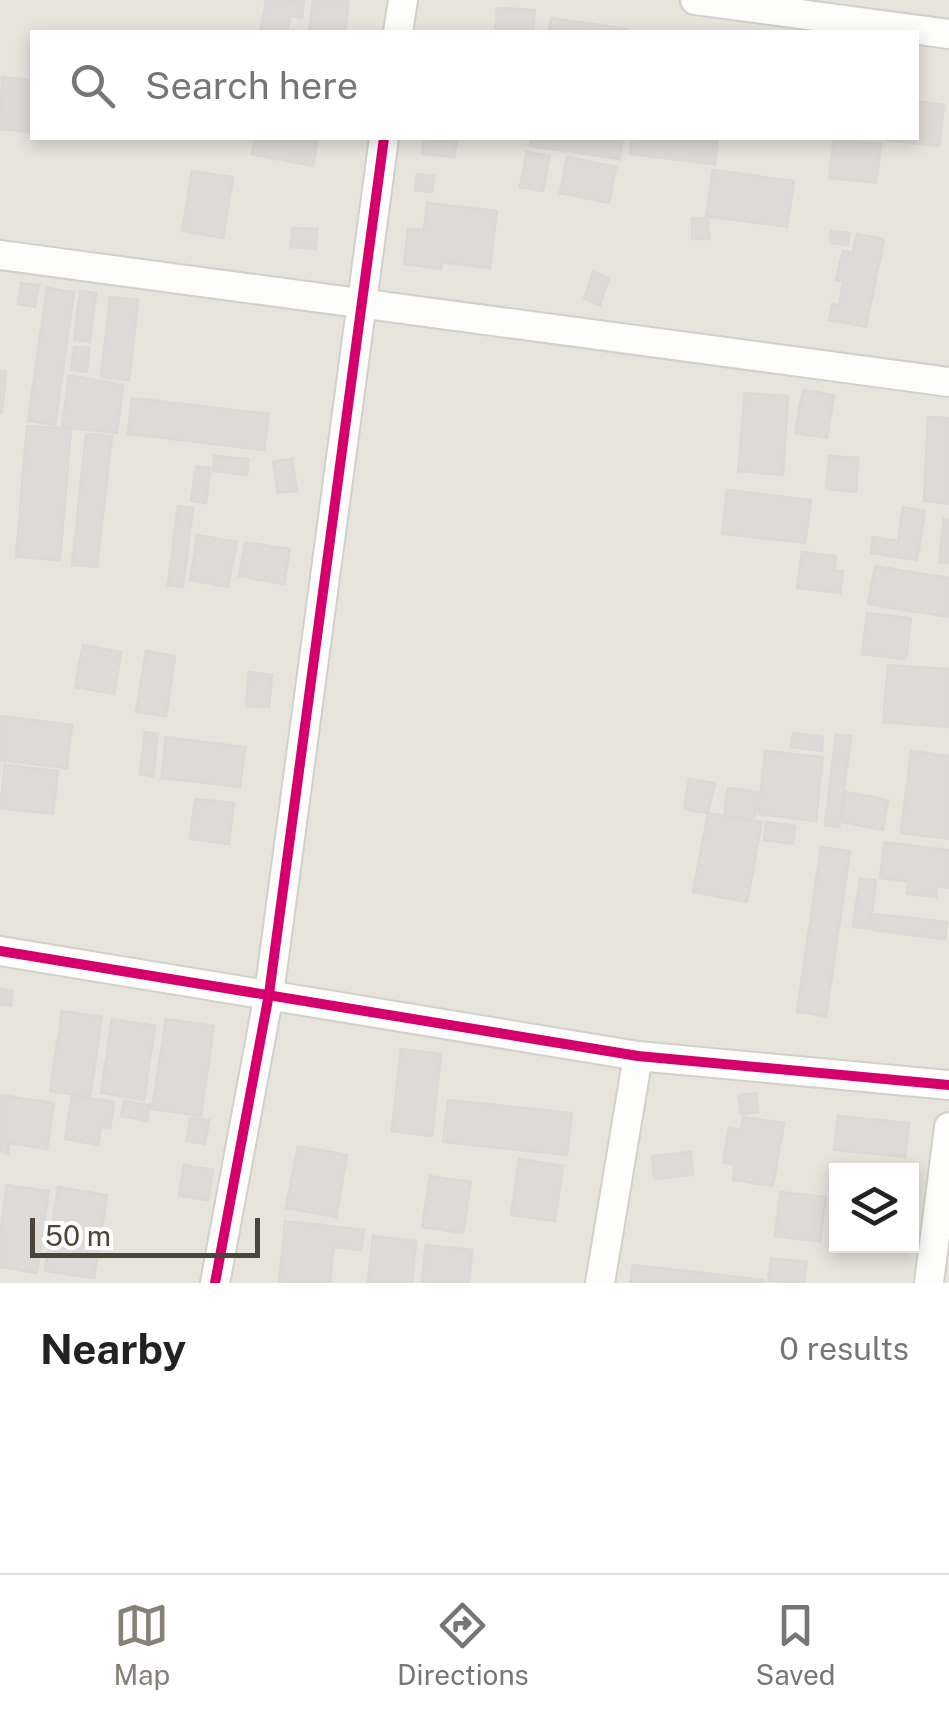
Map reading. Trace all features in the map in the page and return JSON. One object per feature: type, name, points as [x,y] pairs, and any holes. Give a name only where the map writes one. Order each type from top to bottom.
[{"type":"street","points":[[398,30],[402,0]]},
{"type":"street","points":[[696,0],[949,34]]},
{"type":"street","points":[[216,1283],[269,994],[384,140]]},
{"type":"street","points":[[0,254],[949,382]]},
{"type":"street","points":[[0,951],[638,1056],[949,1086]]},
{"type":"street","points":[[600,1283],[638,1056]]},
{"type":"street","points":[[929,1283],[949,1126]]},
{"type":"shaded area","points":[[0,0],[949,0],[949,1283],[0,1283]]},
{"type":"building","points":[[266,0],[304,1],[302,18],[290,16],[288,30],[260,30]]},
{"type":"building","points":[[313,0],[349,0],[345,30],[309,30]]},
{"type":"building","points":[[497,8],[535,10],[533,30],[495,30]]},
{"type":"building","points":[[551,18],[628,29],[628,30],[549,30]]},
{"type":"building","points":[[2,77],[30,80],[30,132],[0,129]]},
{"type":"building","points":[[919,101],[944,105],[939,146],[887,140],[919,140]]},
{"type":"building","points":[[255,140],[318,140],[313,166],[252,154]]},
{"type":"building","points":[[424,140],[457,140],[454,157],[422,154]]},
{"type":"building","points":[[531,140],[623,140],[620,159],[530,146]]},
{"type":"building","points":[[632,140],[718,140],[715,164],[630,154]]},
{"type":"building","points":[[834,140],[881,144],[876,183],[829,178]]},
{"type":"building","points":[[527,152],[550,156],[543,191],[520,187]]},
{"type":"building","points":[[567,157],[616,167],[609,203],[560,193]]},
{"type":"building","points":[[713,170],[794,181],[787,227],[706,216]]},
{"type":"building","points":[[192,171],[233,177],[223,238],[182,231]]},
{"type":"building","points":[[417,174],[434,176],[432,192],[415,190]]},
{"type":"building","points":[[427,203],[497,211],[490,268],[442,262],[441,269],[404,264],[408,229],[424,230]]},
{"type":"building","points":[[692,218],[708,218],[709,239],[692,239]]},
{"type":"building","points":[[292,228],[317,229],[316,249],[291,247]]},
{"type":"building","points":[[831,231],[849,233],[848,245],[830,243]]},
{"type":"building","points":[[857,234],[884,239],[866,327],[829,320],[832,304],[839,305],[843,281],[836,280],[843,251],[853,253]]},
{"type":"building","points":[[593,272],[609,278],[600,305],[584,299]]},
{"type":"building","points":[[21,283],[39,285],[35,307],[18,304]]},
{"type":"building","points":[[47,288],[74,292],[55,425],[28,421]]},
{"type":"building","points":[[80,291],[96,293],[90,342],[74,340]]},
{"type":"building","points":[[110,297],[138,300],[129,380],[101,377]]},
{"type":"building","points":[[74,347],[89,348],[87,372],[71,370]]},
{"type":"building","points":[[0,371],[6,371],[2,412],[0,412]]},
{"type":"building","points":[[69,375],[123,385],[117,433],[62,427]]},
{"type":"building","points":[[803,390],[834,395],[827,438],[795,433]]},
{"type":"building","points":[[745,393],[788,396],[783,475],[738,471]]},
{"type":"building","points":[[132,398],[269,414],[264,450],[128,434]]},
{"type":"building","points":[[928,417],[949,418],[949,504],[924,501]]},
{"type":"building","points":[[27,426],[71,429],[60,560],[16,557]]},
{"type":"building","points":[[86,434],[112,436],[97,567],[72,565]]},
{"type":"building","points":[[214,456],[249,459],[247,475],[213,471]]},
{"type":"building","points":[[829,456],[858,458],[856,492],[826,489]]},
{"type":"building","points":[[292,459],[297,491],[278,493],[273,462]]},
{"type":"building","points":[[196,466],[210,468],[206,503],[191,501]]},
{"type":"building","points":[[727,490],[811,500],[805,543],[722,534]]},
{"type":"building","points":[[178,506],[193,508],[183,587],[168,585]]},
{"type":"building","points":[[903,507],[925,511],[917,560],[871,553],[873,537],[898,541]]},
{"type":"building","points":[[944,519],[949,520],[949,563],[939,562]]},
{"type":"building","points":[[197,535],[237,542],[228,587],[190,580]]},
{"type":"building","points":[[245,542],[290,549],[284,584],[239,576]]},
{"type":"building","points":[[802,552],[836,556],[834,570],[843,571],[840,593],[797,588]]},
{"type":"building","points":[[875,566],[949,578],[949,617],[868,604]]},
{"type":"building","points":[[867,613],[911,618],[906,659],[862,654]]},
{"type":"building","points":[[83,645],[121,652],[114,694],[75,687]]},
{"type":"building","points":[[146,651],[175,656],[166,716],[136,712]]},
{"type":"building","points":[[888,665],[949,669],[949,727],[883,722]]},
{"type":"building","points":[[249,672],[272,675],[269,707],[246,706]]},
{"type":"building","points":[[0,716],[72,725],[67,768],[0,760]]},
{"type":"building","points":[[145,732],[158,734],[153,776],[140,774]]},
{"type":"building","points":[[793,733],[823,737],[822,751],[791,747]]},
{"type":"building","points":[[836,734],[851,736],[839,827],[825,825]]},
{"type":"building","points":[[166,737],[245,747],[240,787],[161,778]]},
{"type":"building","points":[[765,751],[823,757],[816,821],[758,814]]},
{"type":"building","points":[[911,751],[949,756],[949,839],[901,833]]},
{"type":"building","points":[[5,765],[58,771],[53,814],[0,808]]},
{"type":"building","points":[[689,779],[715,783],[708,813],[684,809]]},
{"type":"building","points":[[728,788],[758,792],[754,820],[724,816]]},
{"type":"building","points":[[846,792],[888,800],[883,830],[841,822]]},
{"type":"building","points":[[195,799],[234,803],[229,844],[190,839]]},
{"type":"building","points":[[708,813],[762,822],[747,902],[693,892]]},
{"type":"building","points":[[766,822],[795,826],[793,844],[764,840]]},
{"type":"building","points":[[884,842],[949,850],[949,888],[936,886],[936,897],[907,894],[908,881],[880,878]]},
{"type":"building","points":[[821,847],[850,851],[826,1016],[797,1012]]},
{"type":"building","points":[[860,878],[876,880],[870,929],[853,927]]},
{"type":"building","points":[[875,914],[947,922],[945,939],[873,930]]},
{"type":"building","points":[[0,989],[13,991],[11,1006],[0,1005]]},
{"type":"building","points":[[62,1011],[102,1017],[90,1097],[50,1091]]},
{"type":"building","points":[[112,1019],[155,1026],[144,1100],[101,1093]]},
{"type":"building","points":[[166,1019],[214,1026],[201,1116],[152,1109]]},
{"type":"building","points":[[401,1049],[441,1054],[432,1136],[392,1131]]},
{"type":"building","points":[[756,1093],[758,1112],[741,1114],[738,1095]]},
{"type":"building","points":[[0,1095],[54,1103],[47,1149],[9,1143],[8,1154],[0,1152]]},
{"type":"building","points":[[72,1095],[114,1102],[110,1129],[101,1127],[98,1145],[65,1139]]},
{"type":"building","points":[[448,1100],[572,1113],[567,1155],[443,1142]]},
{"type":"building","points":[[124,1101],[150,1105],[147,1121],[121,1116]]},
{"type":"building","points":[[838,1116],[909,1123],[905,1157],[834,1150]]},
{"type":"building","points":[[743,1117],[784,1123],[773,1186],[733,1180],[735,1165],[723,1162],[729,1128],[741,1130]]},
{"type":"building","points":[[190,1118],[209,1120],[205,1144],[187,1141]]},
{"type":"building","points":[[298,1146],[347,1155],[336,1217],[286,1208]]},
{"type":"building","points":[[691,1152],[693,1175],[654,1179],[652,1156]]},
{"type":"building","points":[[519,1159],[563,1166],[555,1221],[511,1215]]},
{"type":"building","points":[[184,1165],[213,1170],[208,1200],[179,1196]]},
{"type":"building","points":[[430,1176],[471,1182],[463,1233],[422,1227]]},
{"type":"building","points":[[7,1185],[49,1191],[37,1273],[0,1267]]},
{"type":"building","points":[[58,1187],[107,1195],[94,1278],[45,1271]]},
{"type":"building","points":[[780,1192],[826,1197],[820,1242],[775,1236]]},
{"type":"building","points":[[285,1221],[364,1230],[361,1250],[334,1247],[330,1283],[279,1283]]},
{"type":"building","points":[[373,1236],[416,1241],[412,1283],[368,1283]]},
{"type":"building","points":[[426,1245],[472,1250],[469,1283],[422,1283]]},
{"type":"building","points":[[771,1258],[807,1262],[804,1283],[768,1281]]},
{"type":"building","points":[[633,1265],[764,1280],[764,1283],[630,1283]]},
{"type":"cycle path","points":[[215,1283],[269,994],[384,140]]},
{"type":"cycle path","points":[[0,951],[638,1056],[949,1085]]}]
